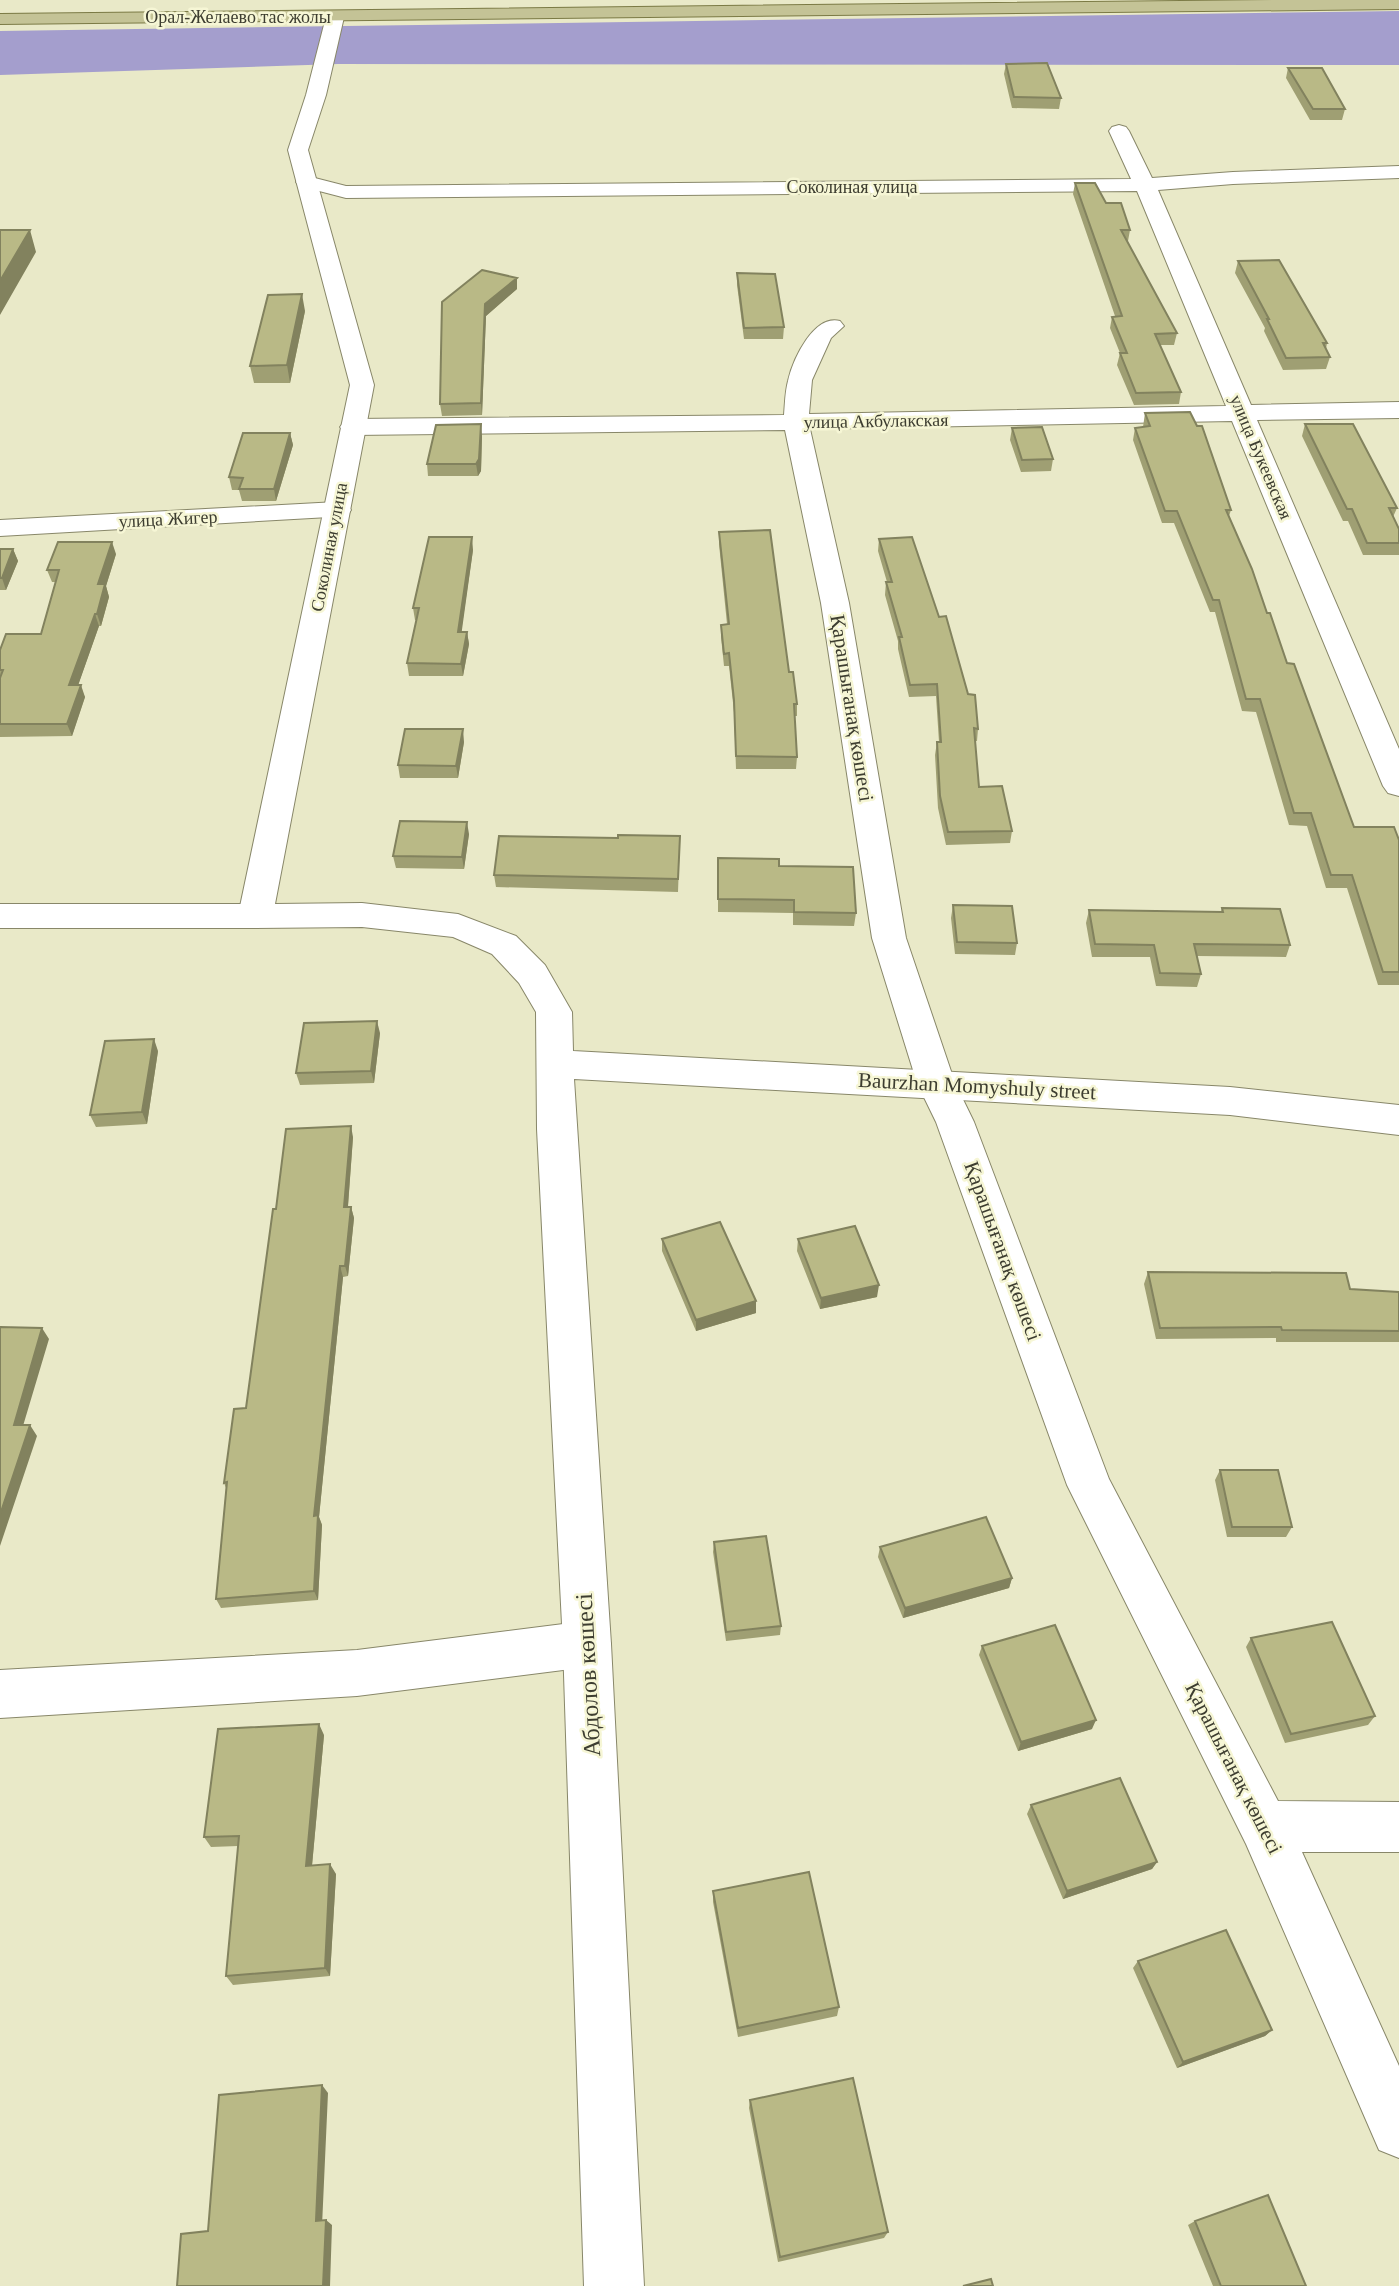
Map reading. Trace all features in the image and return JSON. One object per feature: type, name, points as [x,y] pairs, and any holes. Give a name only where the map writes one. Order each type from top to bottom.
[{"type":"main road","name":"Орал-Желаево тас жолы","points":[[0,19],[1399,4]]},
{"type":"street","name":"Соколиная улица","points":[[255,916],[362,385],[298,150],[316,95],[335,17]]},
{"type":"street","name":"улица Букеевская","points":[[1119,131],[1146,185],[1399,786]]},
{"type":"street","name":"Соколиная улица","points":[[307,183],[346,192],[1146,185],[1233,178],[1399,172]]},
{"type":"street","name":"Қарашығанақ көшесі","points":[[832,326],[821,335],[800,380],[796,422],[835,603],[889,938],[936,1083],[955,1122],[1089,1485],[1264,1826],[1399,2130]]},
{"type":"street","name":"улица Акбулакская","points":[[354,427],[796,422],[1399,410]]},
{"type":"street","name":"улица Жигер","points":[[0,528],[337,510]]},
{"type":"street","name":"Абдолов көшесі","points":[[255,916],[362,915],[458,926],[504,945],[532,974],[554,1012],[556,1143],[587,1644],[614,2286]]},
{"type":"street","points":[[0,916],[255,916]]},
{"type":"street","name":"Baurzhan Momyshuly street","points":[[555,1064],[1230,1101],[1399,1120]]},
{"type":"street","points":[[0,1694],[357,1673],[587,1644]]},
{"type":"street","points":[[1264,1826],[1399,1828]]},
{"type":"shaded area","points":[[1399,11],[1399,65],[338,64],[0,75],[0,31]]},
{"type":"building","points":[[1047,63],[1061,98],[1014,97],[1006,64]]},
{"type":"building","points":[[1288,68],[1322,68],[1345,109],[1313,109]]},
{"type":"building","points":[[1075,183],[1095,183],[1106,203],[1121,203],[1130,230],[1121,230],[1177,333],[1155,334],[1181,392],[1136,393],[1120,353],[1127,353],[1112,317],[1122,316]]},
{"type":"building","points":[[0,230],[30,230],[0,281]]},
{"type":"building","points":[[1279,260],[1327,343],[1323,343],[1330,357],[1286,358],[1238,261]]},
{"type":"building","points":[[482,270],[517,278],[485,304],[481,403],[440,404],[442,302]]},
{"type":"building","points":[[737,273],[775,274],[784,327],[744,328]]},
{"type":"building","points":[[302,294],[287,365],[250,366],[268,295]]},
{"type":"building","points":[[1190,412],[1197,426],[1202,426],[1231,510],[1226,510],[1252,569],[1267,613],[1270,613],[1287,663],[1294,664],[1354,827],[1394,827],[1399,840],[1399,972],[1383,972],[1352,875],[1331,875],[1311,813],[1294,813],[1260,699],[1246,699],[1219,600],[1213,600],[1177,511],[1165,511],[1135,428],[1150,426],[1145,413]]},
{"type":"building","points":[[481,424],[479,459],[476,464],[427,464],[436,425]]},
{"type":"building","points":[[1305,424],[1353,424],[1397,508],[1389,508],[1399,529],[1399,543],[1367,543],[1352,509],[1347,509]]},
{"type":"building","points":[[1042,427],[1053,459],[1022,460],[1012,428]]},
{"type":"building","points":[[243,433],[290,433],[274,489],[239,489],[243,478],[229,477]]},
{"type":"building","points":[[770,530],[789,672],[793,672],[797,704],[794,704],[797,757],[736,756],[729,653],[724,654],[721,625],[729,624],[719,532]]},
{"type":"building","points":[[429,537],[472,537],[458,632],[467,632],[461,664],[407,663],[419,608],[413,608]]},
{"type":"building","points":[[912,537],[939,617],[946,616],[968,694],[975,695],[978,729],[974,728],[979,787],[1002,786],[1012,831],[948,832],[940,796],[937,742],[941,742],[937,684],[910,685],[899,637],[902,637],[886,582],[892,582],[879,539]]},
{"type":"building","points":[[58,542],[112,542],[98,584],[105,584],[97,614],[69,685],[81,685],[67,724],[0,724],[0,678],[3,670],[0,670],[0,650],[6,634],[41,634],[59,570],[47,570]]},
{"type":"building","points":[[0,549],[13,549],[2,578],[0,578]]},
{"type":"building","points":[[405,729],[463,729],[456,766],[398,765]]},
{"type":"building","points":[[400,821],[467,822],[462,857],[393,856]]},
{"type":"building","points":[[618,835],[680,836],[678,879],[494,875],[499,836],[618,838]]},
{"type":"building","points":[[718,858],[779,859],[779,866],[853,867],[856,913],[794,912],[794,900],[718,899]]},
{"type":"building","points":[[953,905],[1012,906],[1017,943],[957,942]]},
{"type":"building","points":[[1222,908],[1280,909],[1290,945],[1194,944],[1201,974],[1160,973],[1154,945],[1095,944],[1089,910],[1223,912]]},
{"type":"building","points":[[377,1021],[371,1071],[296,1073],[304,1023]]},
{"type":"building","points":[[154,1039],[142,1112],[90,1115],[105,1041]]},
{"type":"building","points":[[351,1126],[344,1207],[351,1207],[345,1266],[340,1266],[314,1516],[318,1515],[314,1591],[216,1599],[227,1482],[224,1483],[234,1409],[246,1408],[286,1129]]},
{"type":"building","points":[[720,1222],[756,1301],[696,1320],[662,1239]]},
{"type":"building","points":[[855,1226],[879,1285],[821,1298],[798,1239]]},
{"type":"building","points":[[1148,1272],[1346,1273],[1350,1289],[1399,1292],[1399,1331],[1282,1330],[1281,1327],[1160,1328]]},
{"type":"building","points":[[0,1327],[42,1328],[14,1425],[30,1425],[0,1515]]},
{"type":"building","points":[[1220,1470],[1278,1470],[1292,1527],[1232,1527]]},
{"type":"building","points":[[986,1517],[1012,1578],[905,1608],[880,1547]]},
{"type":"building","points":[[766,1536],[781,1626],[726,1632],[714,1542]]},
{"type":"building","points":[[1332,1622],[1375,1716],[1291,1734],[1251,1638]]},
{"type":"building","points":[[1055,1625],[1096,1720],[1021,1742],[982,1646]]},
{"type":"building","points":[[319,1724],[306,1866],[330,1864],[325,1968],[226,1976],[239,1836],[204,1837],[218,1729]]},
{"type":"building","points":[[1120,1778],[1157,1862],[1067,1891],[1031,1805]]},
{"type":"building","points":[[809,1872],[839,2007],[738,2028],[713,1891]]},
{"type":"building","points":[[1226,1930],[1272,2030],[1183,2062],[1138,1961]]},
{"type":"building","points":[[853,2078],[888,2232],[780,2257],[750,2100]]},
{"type":"building","points":[[322,2085],[316,2221],[326,2220],[323,2286],[177,2286],[181,2234],[208,2231],[219,2095]]},
{"type":"building","points":[[1268,2195],[1306,2286],[1221,2286],[1195,2221]]},
{"type":"building","points":[[991,2279],[993,2286],[963,2286]]}]
